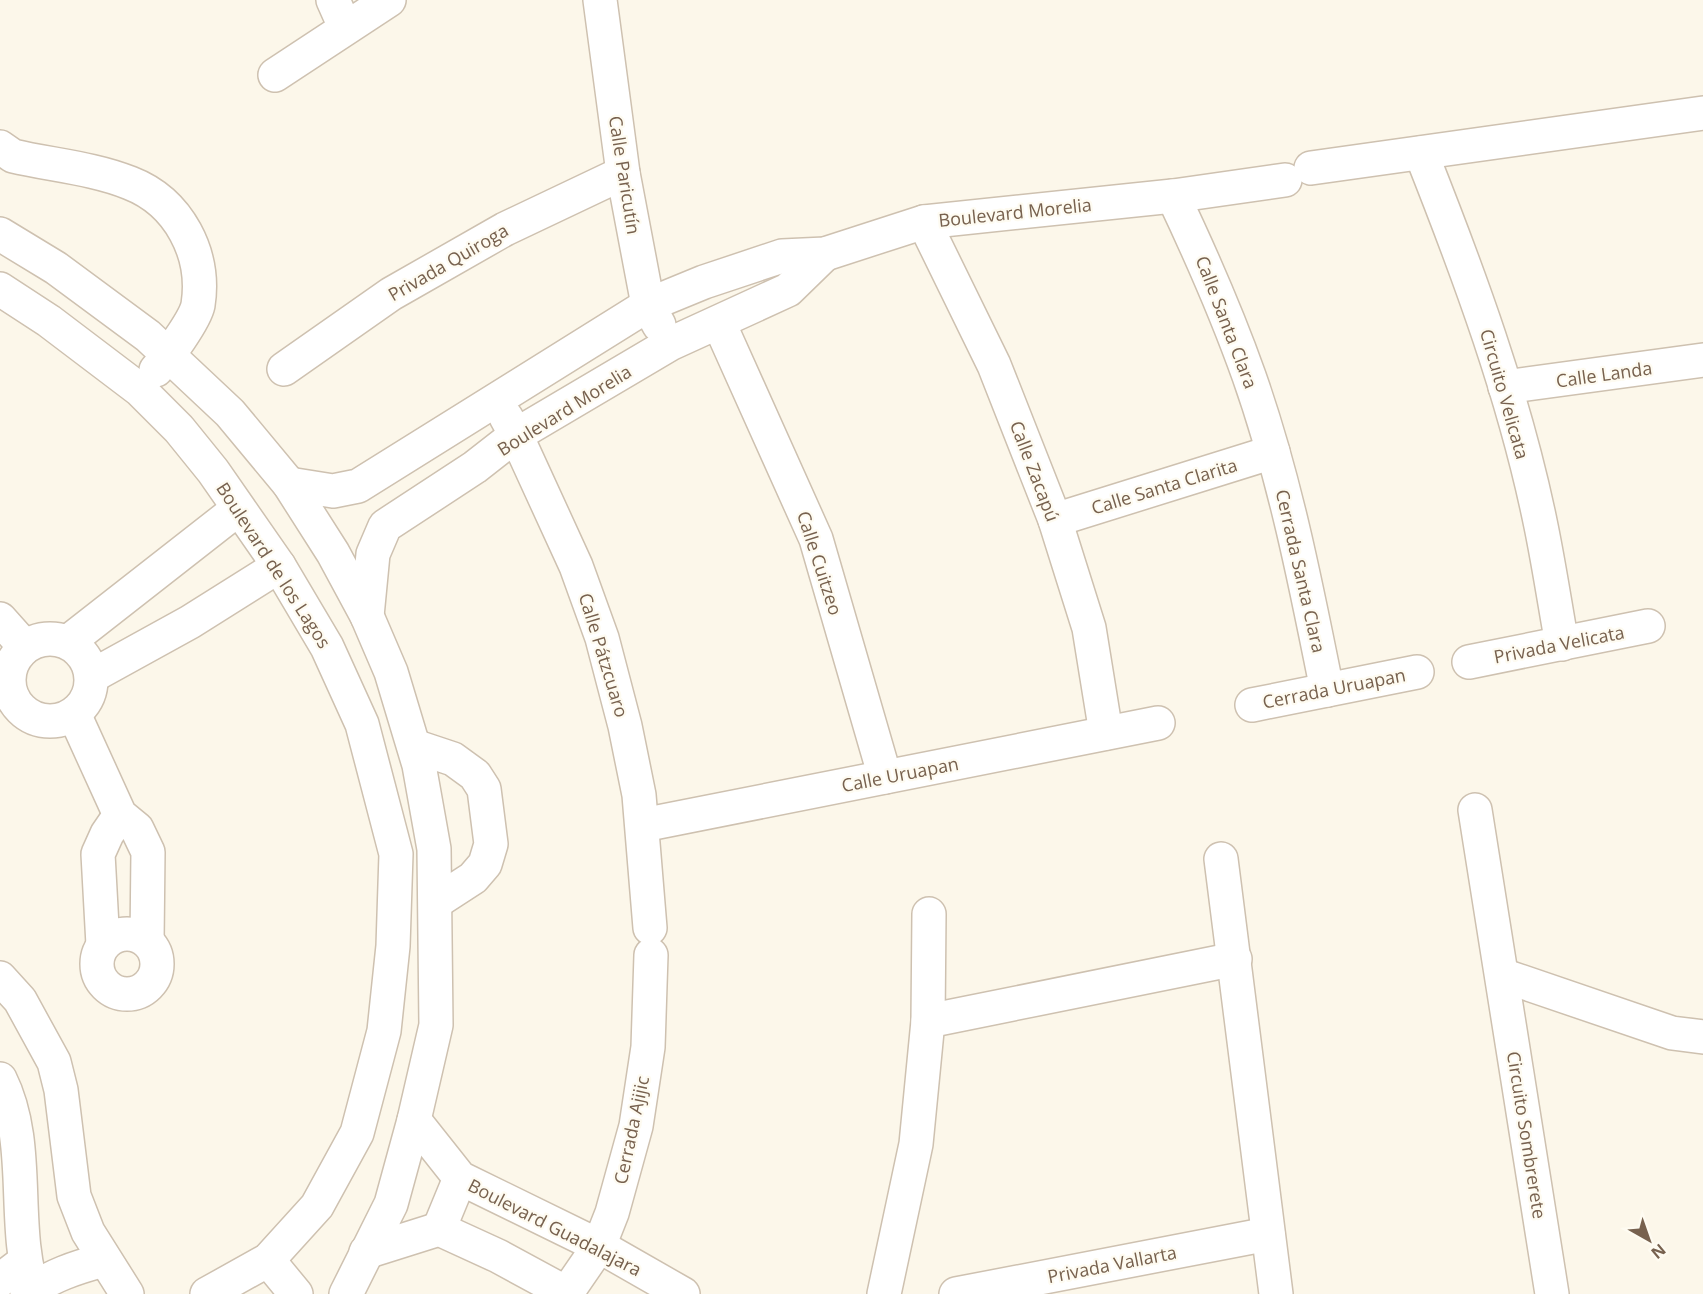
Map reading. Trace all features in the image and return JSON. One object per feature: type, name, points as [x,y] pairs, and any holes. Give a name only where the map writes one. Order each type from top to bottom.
[{"type":"street","points":[[275,75],[339,13],[389,0]]},
{"type":"street","name":"Calle Paricutín","points":[[600,0],[623,173],[648,305],[670,344]]},
{"type":"street","points":[[1421,153],[1703,113]]},
{"type":"street","points":[[0,147],[13,156],[131,183],[169,208],[191,240],[199,260],[198,306],[170,354],[140,390]]},
{"type":"street","name":"Boulevard Morelia","points":[[289,484],[333,491],[358,486],[648,305],[704,282],[782,256],[825,254],[924,222],[1173,196],[1421,153]]},
{"type":"street","name":"Circuito Velicata","points":[[1421,153],[1466,268],[1505,387],[1541,525],[1562,644]]},
{"type":"street","name":"Privada Quiroga","points":[[284,369],[391,294],[504,229],[623,173]]},
{"type":"street","name":"Calle Santa Clara","points":[[1173,196],[1211,276],[1250,377],[1273,452]]},
{"type":"street","name":"Calle Zacapú","points":[[924,222],[994,365],[1055,520],[1089,628],[1106,733]]},
{"type":"street","points":[[0,234],[56,268],[170,354],[230,413],[289,484],[333,553],[367,616],[391,672],[414,746],[434,849],[436,1025],[414,1120],[391,1204],[346,1294]]},
{"type":"street","name":"Boulevard Morelia","points":[[385,526],[476,467],[516,435],[670,344],[788,290],[825,254]]},
{"type":"street","name":"Boulevard de los Lagos","points":[[0,289],[49,321],[140,390],[179,429],[213,471],[279,566],[327,646],[362,724],[396,854],[393,946],[384,1031],[357,1133],[317,1206],[268,1260],[207,1294]]},
{"type":"street","name":"Calle Cuitzeo","points":[[719,323],[816,539],[885,777]]},
{"type":"street","name":"Calle Landa","points":[[1505,387],[1703,360]]},
{"type":"street","name":"Calle Pátzcuaro","points":[[495,400],[516,435],[576,566],[602,638],[625,726],[643,825],[651,941]]},
{"type":"street","name":"Calle Santa Clarita","points":[[1055,520],[1273,452]]},
{"type":"street","name":"Cerrada Santa Clara","points":[[1273,452],[1307,589],[1327,690]]},
{"type":"street","points":[[358,486],[385,526],[373,554],[367,616]]},
{"type":"street","points":[[68,642],[238,509]]},
{"type":"street","points":[[92,676],[189,622],[279,566]]},
{"type":"street","points":[[0,619],[25,647]]},
{"type":"street","name":"Privada Velicata","points":[[1469,662],[1648,626]]},
{"type":"street","points":[[45,638],[68,642],[84,656],[92,676],[88,698],[74,714],[59,720],[43,721],[8,707],[9,674],[14,658],[25,647],[45,638]]},
{"type":"street","name":"Cerrada Uruapan","points":[[1252,705],[1417,672]]},
{"type":"street","points":[[74,714],[120,815],[136,829],[148,852],[147,941]]},
{"type":"street","name":"Calle Uruapan","points":[[643,825],[1158,723]]},
{"type":"street","points":[[414,746],[453,759],[475,775],[484,789],[491,844],[485,864],[473,878],[436,902]]},
{"type":"street","name":"Circuito Sombrerete","points":[[1475,810],[1552,1294]]},
{"type":"street","points":[[104,945],[124,934],[136,935],[147,941],[156,954],[157,970],[150,984],[137,993],[121,995],[107,988],[98,975],[97,959],[104,945],[98,854],[106,834],[120,815]]},
{"type":"street","points":[[396,854],[434,849]]},
{"type":"street","points":[[1221,859],[1276,1294]]},
{"type":"street","points":[[884,1294],[916,1144],[928,1021],[929,914]]},
{"type":"street","name":"Cerrada Ajijic","points":[[567,1294],[599,1246],[612,1213],[636,1126],[648,1047],[651,941]]},
{"type":"street","points":[[928,1021],[1235,959]]},
{"type":"street","points":[[1502,975],[1672,1033],[1703,1037]]},
{"type":"street","points":[[0,978],[20,1000],[54,1062],[61,1090],[74,1196],[104,1260],[127,1294]]},
{"type":"street","points":[[0,1079],[6,1092],[17,1150],[24,1284],[104,1260]]},
{"type":"street","name":"Boulevard Guadalajara","points":[[414,1120],[460,1178],[599,1246],[683,1294]]},
{"type":"street","points":[[439,1229],[460,1178]]},
{"type":"street","points":[[366,1252],[439,1229],[498,1256],[567,1294]]},
{"type":"street","name":"Privada Vallarta","points":[[956,1294],[1268,1234]]},
{"type":"street","points":[[268,1260],[296,1294]]}]
